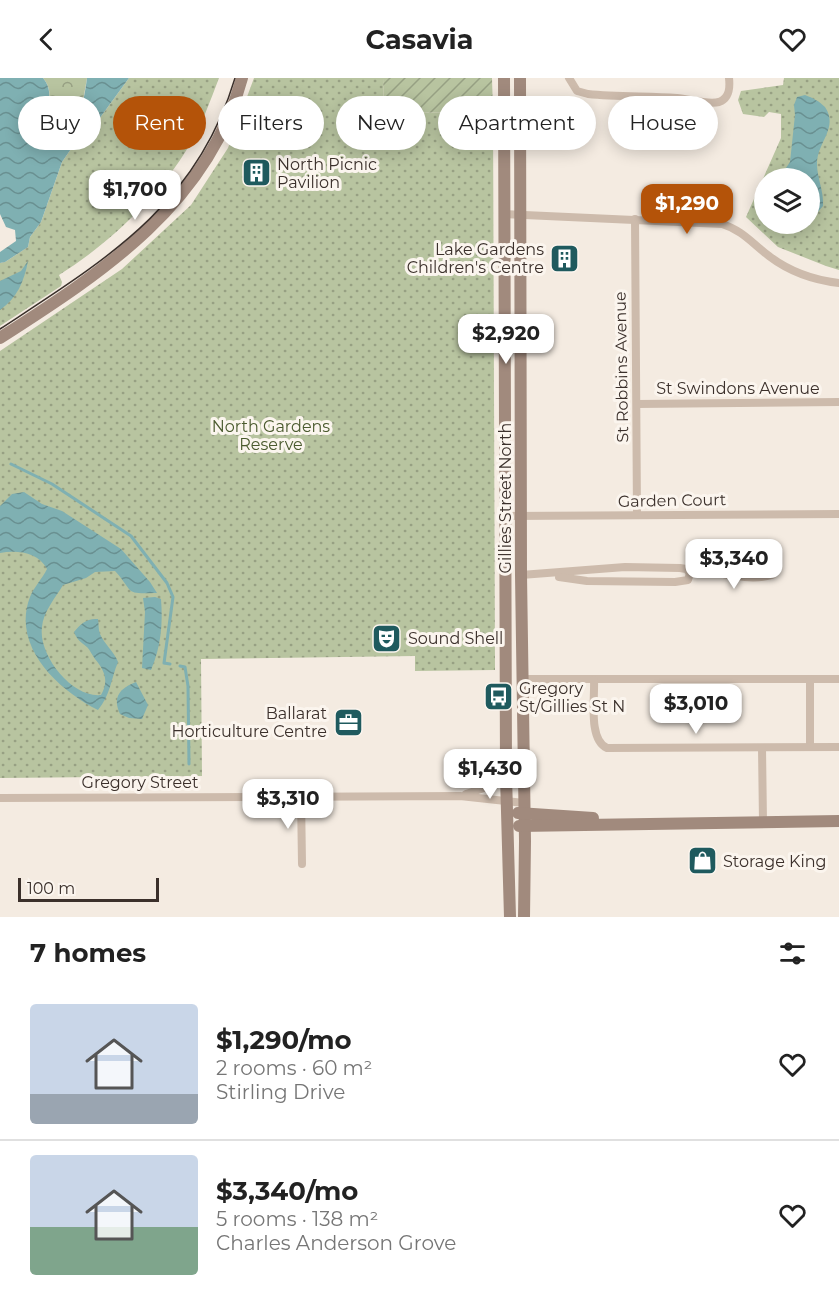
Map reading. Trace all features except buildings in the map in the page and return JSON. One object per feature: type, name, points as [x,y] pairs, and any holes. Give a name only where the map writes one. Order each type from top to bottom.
[{"type":"main road","points":[[0,338],[99,271],[165,213],[194,179],[213,149],[233,107],[242,78]]},
{"type":"main road","name":"Gillies Street North","points":[[504,78],[506,776],[510,917]]},
{"type":"main road","name":"Gillies Street North","points":[[520,78],[524,917]]},
{"type":"main road","points":[[507,814],[524,808],[654,823]]},
{"type":"main road","points":[[507,814],[525,827],[839,821]]},
{"type":"street","points":[[569,78],[573,87],[583,93],[712,102],[721,101],[727,97],[729,78]]},
{"type":"street","points":[[504,214],[713,223],[728,226],[744,235],[771,258],[788,268],[810,277],[839,283]]},
{"type":"street","name":"St Robbins Avenue","points":[[635,219],[638,515]]},
{"type":"street","name":"St Swindons Avenue","points":[[637,404],[839,402]]},
{"type":"street","name":"Garden Court","points":[[506,516],[839,514]]},
{"type":"street","points":[[521,575],[630,567],[675,567],[686,569],[690,573]]},
{"type":"street","points":[[630,567],[630,582]]},
{"type":"street","points":[[675,567],[675,582]]},
{"type":"street","points":[[540,575],[587,581],[675,582],[688,580],[690,573]]},
{"type":"street","points":[[690,573],[751,578],[772,575]]},
{"type":"street","points":[[522,679],[547,681],[839,679]]},
{"type":"street","points":[[810,679],[810,747]]},
{"type":"street","points":[[594,680],[595,735],[605,747],[839,747]]},
{"type":"street","points":[[523,697],[534,685],[547,681]]},
{"type":"street","points":[[762,748],[763,822]]},
{"type":"street","name":"Gregory Street","points":[[0,798],[460,796],[480,790],[506,776]]},
{"type":"street","points":[[301,796],[302,864]]},
{"type":"street","name":"Gregory Street","points":[[460,796],[507,814]]},
{"type":"green space","points":[[43,78],[87,78],[84,96],[49,96]]},
{"type":"green space","points":[[129,78],[219,78],[206,113],[206,96],[116,96]]},
{"type":"green space","name":"North Gardens Reserve","points":[[254,78],[383,78],[384,96],[336,96],[336,150],[426,150],[426,113],[438,113],[438,150],[493,150],[495,670],[415,671],[415,656],[201,659],[202,776],[0,778],[0,351],[122,269],[191,205],[227,150],[324,150],[324,96],[247,96]]},
{"type":"green space","points":[[383,78],[492,78],[493,96],[438,96],[438,113],[426,113],[426,96],[384,96]]},
{"type":"green space","points":[[784,78],[839,78],[839,270],[778,247],[764,234],[820,234],[820,168],[768,168],[781,138],[781,114],[769,112],[764,117],[743,114],[738,100],[741,91],[783,85]]},
{"type":"green space","points":[[113,100],[113,150],[186,150],[163,183],[132,218],[96,249],[59,275],[61,286],[0,326],[0,263],[28,247],[30,237],[41,222],[62,162],[70,150],[101,150],[101,116]]},
{"type":"green space","points":[[754,199],[754,224],[746,217]]},
{"type":"water","points":[[0,78],[43,78],[49,96],[18,96],[18,150],[70,150],[62,162],[41,222],[30,237],[28,247],[0,263],[0,252],[16,241],[15,230],[6,227],[0,214]]},
{"type":"water","points":[[87,78],[129,78],[116,96],[113,96],[113,100],[101,116],[101,96],[84,96]]},
{"type":"water","points":[[805,95],[816,100],[825,107],[829,115],[829,128],[820,149],[817,168],[786,168],[790,162],[794,105],[797,97]]},
{"type":"water","points":[[820,184],[822,195],[823,206],[820,209]]},
{"type":"water","points":[[28,261],[19,289],[0,310],[0,281],[21,271]]},
{"type":"water","points":[[24,492],[42,504],[62,511],[121,549],[157,593],[131,591],[115,571],[95,572],[86,578],[63,585],[47,610],[43,621],[42,638],[51,662],[59,673],[79,690],[101,695],[105,685],[103,672],[74,632],[84,622],[98,619],[100,634],[118,662],[108,693],[98,710],[68,691],[54,678],[33,649],[27,633],[26,615],[30,597],[47,569],[38,559],[26,553],[0,553],[0,506],[12,494]]},
{"type":"water","points":[[143,598],[161,599],[162,617],[159,644],[151,670],[142,668],[145,612]]},
{"type":"water","points":[[136,682],[148,705],[142,719],[129,718],[120,714],[117,703],[122,690]]},
{"type":"waterway","points":[[11,464],[52,484],[131,536],[167,583],[173,597],[164,663],[170,664]]},
{"type":"waterway","points":[[180,666],[185,667],[188,686],[189,764]]},
{"type":"tram line","points":[[0,329],[76,279],[143,226],[172,195],[197,162],[218,123],[235,78]]},
{"type":"place","name":"North Picnic Pavilion","points":[[256,173]]},
{"type":"place","name":"Lake Gardens Children's Centre","points":[[565,258]]},
{"type":"place","name":"Sound Shell","points":[[387,638]]},
{"type":"place","name":"Gregory St/Gillies St N","points":[[498,697]]},
{"type":"place","name":"Ballarat Horticulture Centre","points":[[348,722]]},
{"type":"place","name":"Storage King","points":[[702,861]]}]
